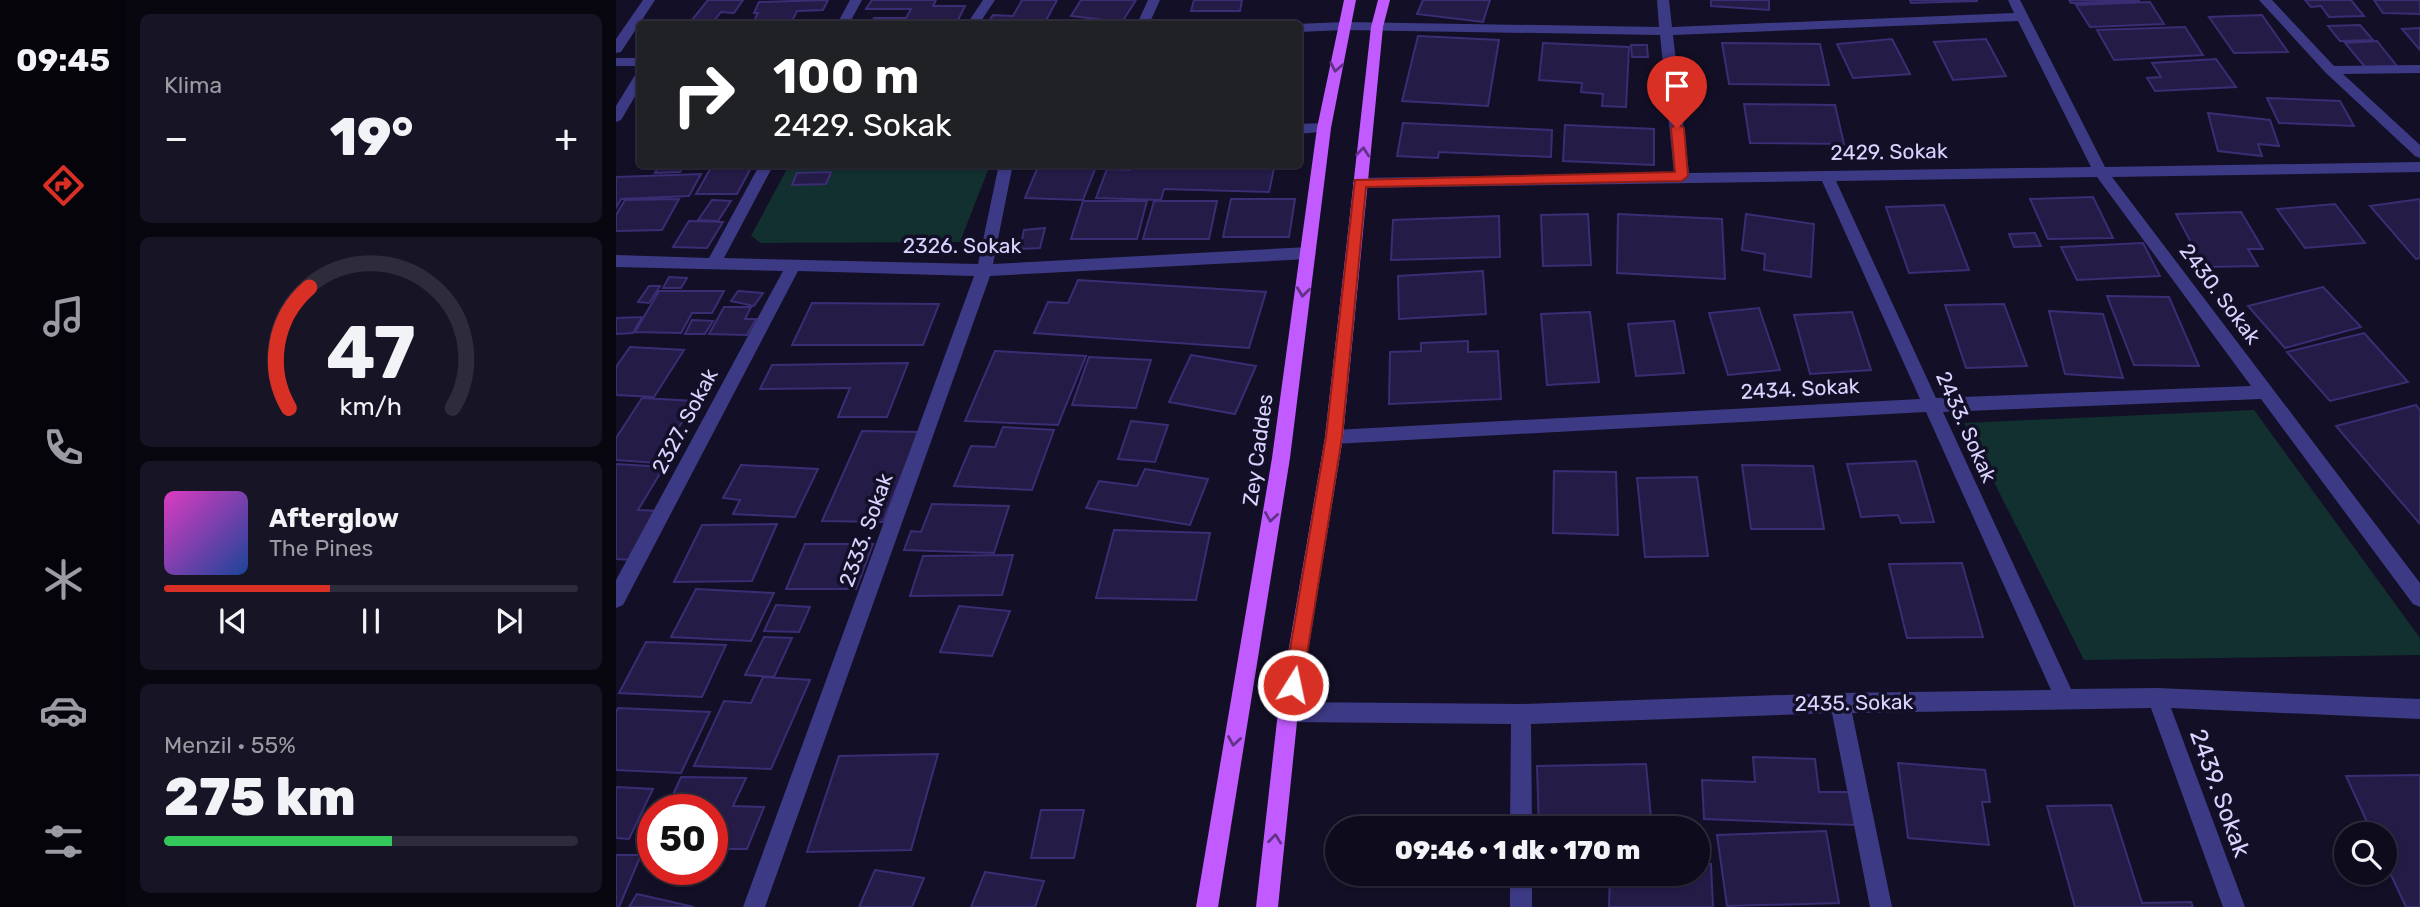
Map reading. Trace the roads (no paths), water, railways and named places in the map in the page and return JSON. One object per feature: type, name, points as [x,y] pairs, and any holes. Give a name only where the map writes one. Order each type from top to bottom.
[{"type":"main road","name":"Zey Caddes","points":[[1207,907],[1281,458],[1324,128],[1350,0]]},
{"type":"main road","points":[[1268,907],[1288,712],[1334,437],[1359,183],[1377,27],[1384,0]]},
{"type":"street","points":[[616,49],[649,0]]},
{"type":"street","points":[[845,21],[856,0]]},
{"type":"street","points":[[975,21],[989,0]]},
{"type":"street","points":[[1144,21],[1154,0]]},
{"type":"street","points":[[1663,0],[1682,176]]},
{"type":"street","name":"2430. Sokak","points":[[2014,0],[2100,171],[2420,598]]},
{"type":"street","points":[[2265,0],[2331,70],[2419,151]]},
{"type":"street","points":[[1302,28],[1344,26],[1668,31],[2023,17]]},
{"type":"street","points":[[616,62],[637,62]]},
{"type":"street","points":[[2331,70],[2420,69]]},
{"type":"street","points":[[616,117],[637,83]]},
{"type":"street","points":[[1302,129],[1324,128]]},
{"type":"street","name":"2429. Sokak","points":[[1359,183],[1682,176],[2420,167]]},
{"type":"street","points":[[713,264],[765,168]]},
{"type":"street","name":"2333. Sokak","points":[[754,907],[984,270],[1005,168]]},
{"type":"street","name":"2433. Sokak","points":[[1826,174],[2065,699]]},
{"type":"street","name":"2326. Sokak","points":[[616,261],[984,270],[1308,253]]},
{"type":"street","name":"2327. Sokak","points":[[616,599],[794,265]]},
{"type":"street","name":"2434. Sokak","points":[[1334,437],[1931,405],[2268,392]]},
{"type":"street","name":"2435. Sokak","points":[[1288,712],[1521,714],[1840,703],[2157,698],[2420,709]]},
{"type":"street","name":"2439. Sokak","points":[[2157,698],[2234,907]]},
{"type":"street","points":[[1840,703],[1881,907]]},
{"type":"street","points":[[1521,714],[1521,816]]},
{"type":"street","points":[[1521,886],[1521,907]]}]
